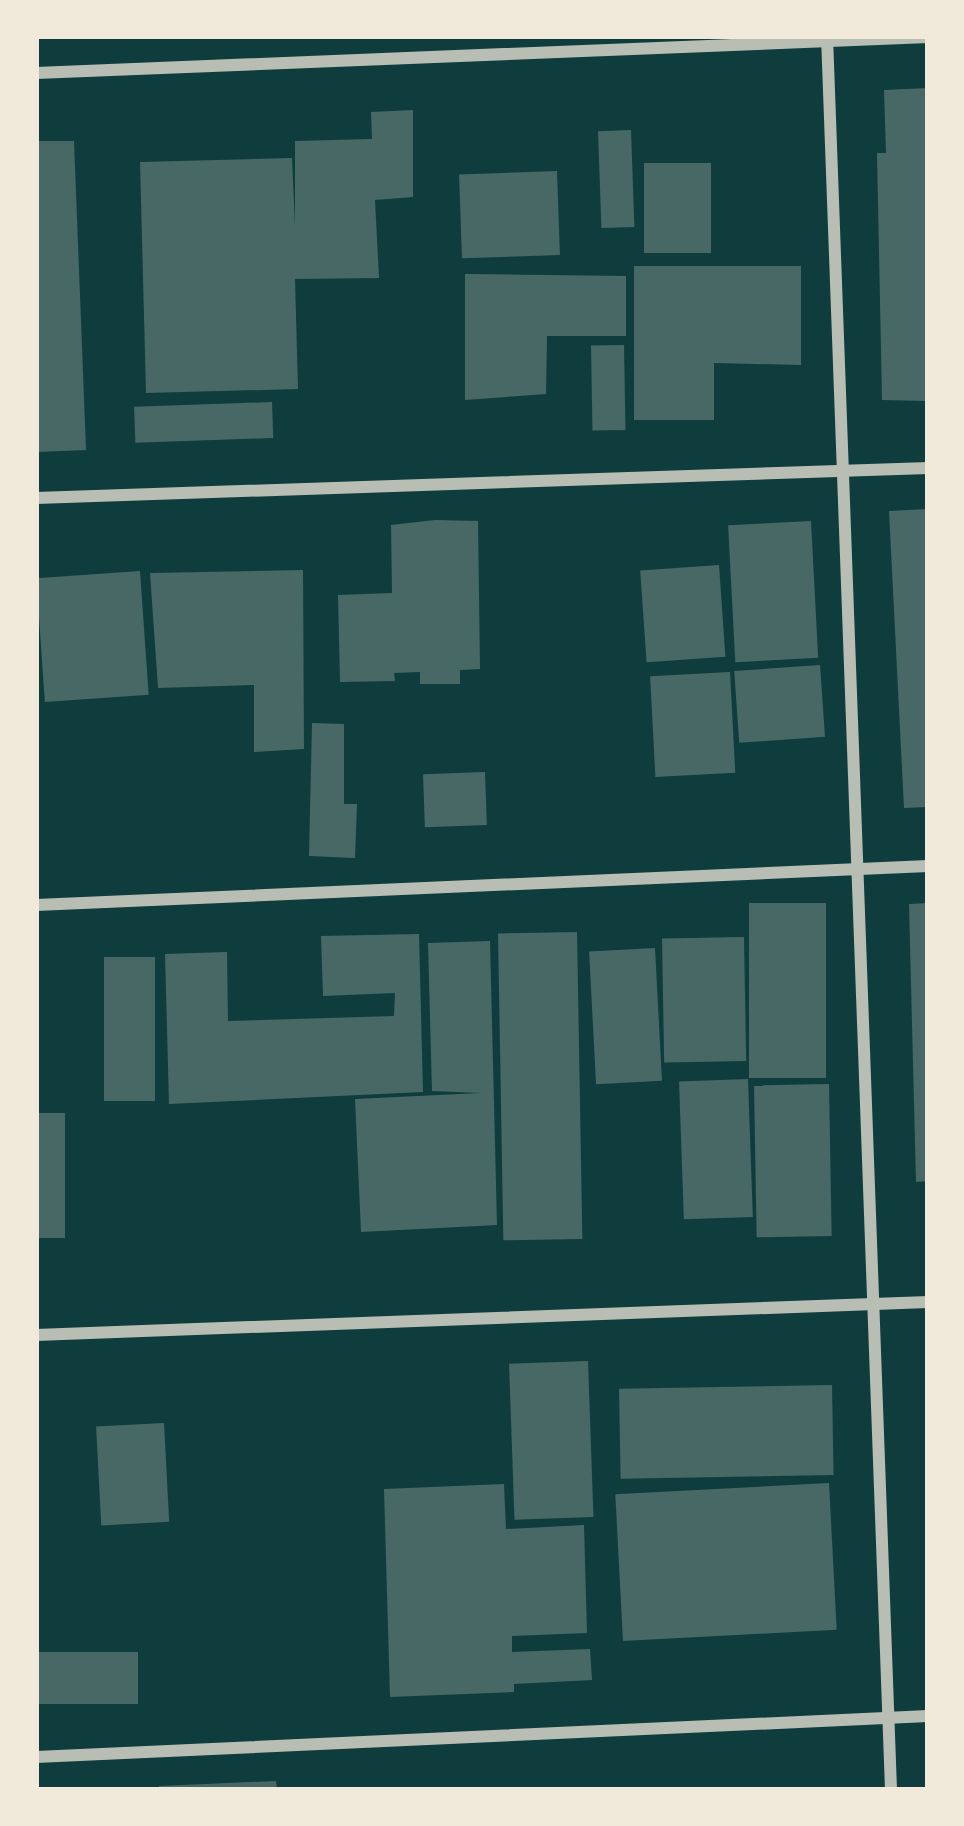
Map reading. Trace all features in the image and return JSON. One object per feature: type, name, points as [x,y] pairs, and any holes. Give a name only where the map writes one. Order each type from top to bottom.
[{"type":"street","points":[[36,73],[928,37]]},
{"type":"street","points":[[828,39],[861,869],[890,1790]]},
{"type":"street","points":[[36,497],[928,468]]},
{"type":"street","points":[[36,905],[928,866]]},
{"type":"street","points":[[36,1335],[928,1302]]},
{"type":"street","points":[[36,1756],[928,1716]]},
{"type":"building","points":[[928,88],[928,401],[882,400],[877,153],[886,153],[884,90]]},
{"type":"building","points":[[413,110],[413,197],[375,200],[379,278],[295,279],[298,389],[146,393],[140,162],[292,158],[295,226],[295,141],[372,139],[371,112]]},
{"type":"building","points":[[631,130],[634,227],[601,228],[598,131]]},
{"type":"building","points":[[36,141],[74,141],[86,450],[36,452]]},
{"type":"building","points":[[644,163],[711,163],[711,253],[644,253]]},
{"type":"building","points":[[557,171],[560,255],[462,258],[459,174]]},
{"type":"building","points":[[634,266],[801,266],[801,365],[714,363],[714,420],[634,420]]},
{"type":"building","points":[[465,274],[626,276],[626,336],[547,336],[546,394],[465,400]]},
{"type":"building","points":[[624,345],[625,430],[592,431],[591,346]]},
{"type":"building","points":[[272,402],[273,438],[135,443],[134,407]]},
{"type":"building","points":[[928,509],[928,807],[904,808],[889,511]]},
{"type":"building","points":[[478,521],[480,669],[460,670],[460,684],[420,684],[420,672],[394,673],[395,681],[340,682],[338,595],[392,593],[391,525]]},
{"type":"building","points":[[811,521],[818,658],[735,662],[728,525]]},
{"type":"building","points":[[719,565],[725,657],[647,662],[640,571]]},
{"type":"building","points":[[303,570],[304,749],[254,752],[254,685],[158,688],[150,573]]},
{"type":"building","points":[[140,571],[149,695],[45,702],[36,578]]},
{"type":"building","points":[[820,665],[825,737],[739,743],[734,671]]},
{"type":"building","points":[[730,672],[735,773],[655,777],[650,676]]},
{"type":"building","points":[[312,723],[344,724],[344,804],[357,804],[355,858],[309,856]]},
{"type":"building","points":[[485,772],[487,825],[425,827],[423,774]]},
{"type":"building","points":[[749,903],[826,903],[826,1078],[749,1078]]},
{"type":"building","points":[[928,903],[928,1181],[916,1182],[909,904]]},
{"type":"building","points":[[577,932],[582,1239],[503,1240],[498,933]]},
{"type":"building","points":[[419,934],[423,1092],[169,1104],[165,954],[227,952],[228,1021],[394,1016],[395,993],[323,996],[321,936]]},
{"type":"building","points":[[744,937],[746,1061],[664,1062],[662,938]]},
{"type":"building","points":[[490,941],[497,1225],[361,1232],[355,1099],[481,1093],[432,1091],[428,943]]},
{"type":"building","points":[[655,948],[662,1081],[596,1084],[589,951]]},
{"type":"building","points":[[104,957],[155,957],[155,1101],[104,1101]]},
{"type":"building","points":[[748,1079],[753,1217],[684,1219],[679,1081]]},
{"type":"building","points":[[829,1084],[832,1236],[757,1237],[754,1085]]},
{"type":"building","points":[[36,1113],[65,1113],[65,1238],[36,1238]]},
{"type":"building","points":[[588,1361],[593,1517],[514,1520],[509,1364]]},
{"type":"building","points":[[832,1385],[834,1475],[621,1479],[619,1389]]},
{"type":"building","points":[[164,1423],[169,1522],[101,1525],[96,1427]]},
{"type":"building","points":[[829,1483],[837,1630],[623,1641],[615,1494]]},
{"type":"building","points":[[504,1484],[506,1529],[584,1525],[587,1633],[512,1636],[512,1652],[590,1649],[592,1680],[514,1684],[514,1692],[390,1697],[384,1489]]},
{"type":"building","points":[[36,1652],[138,1652],[138,1704],[36,1704]]},
{"type":"building","points":[[276,1781],[277,1790],[159,1790],[159,1786]]}]
